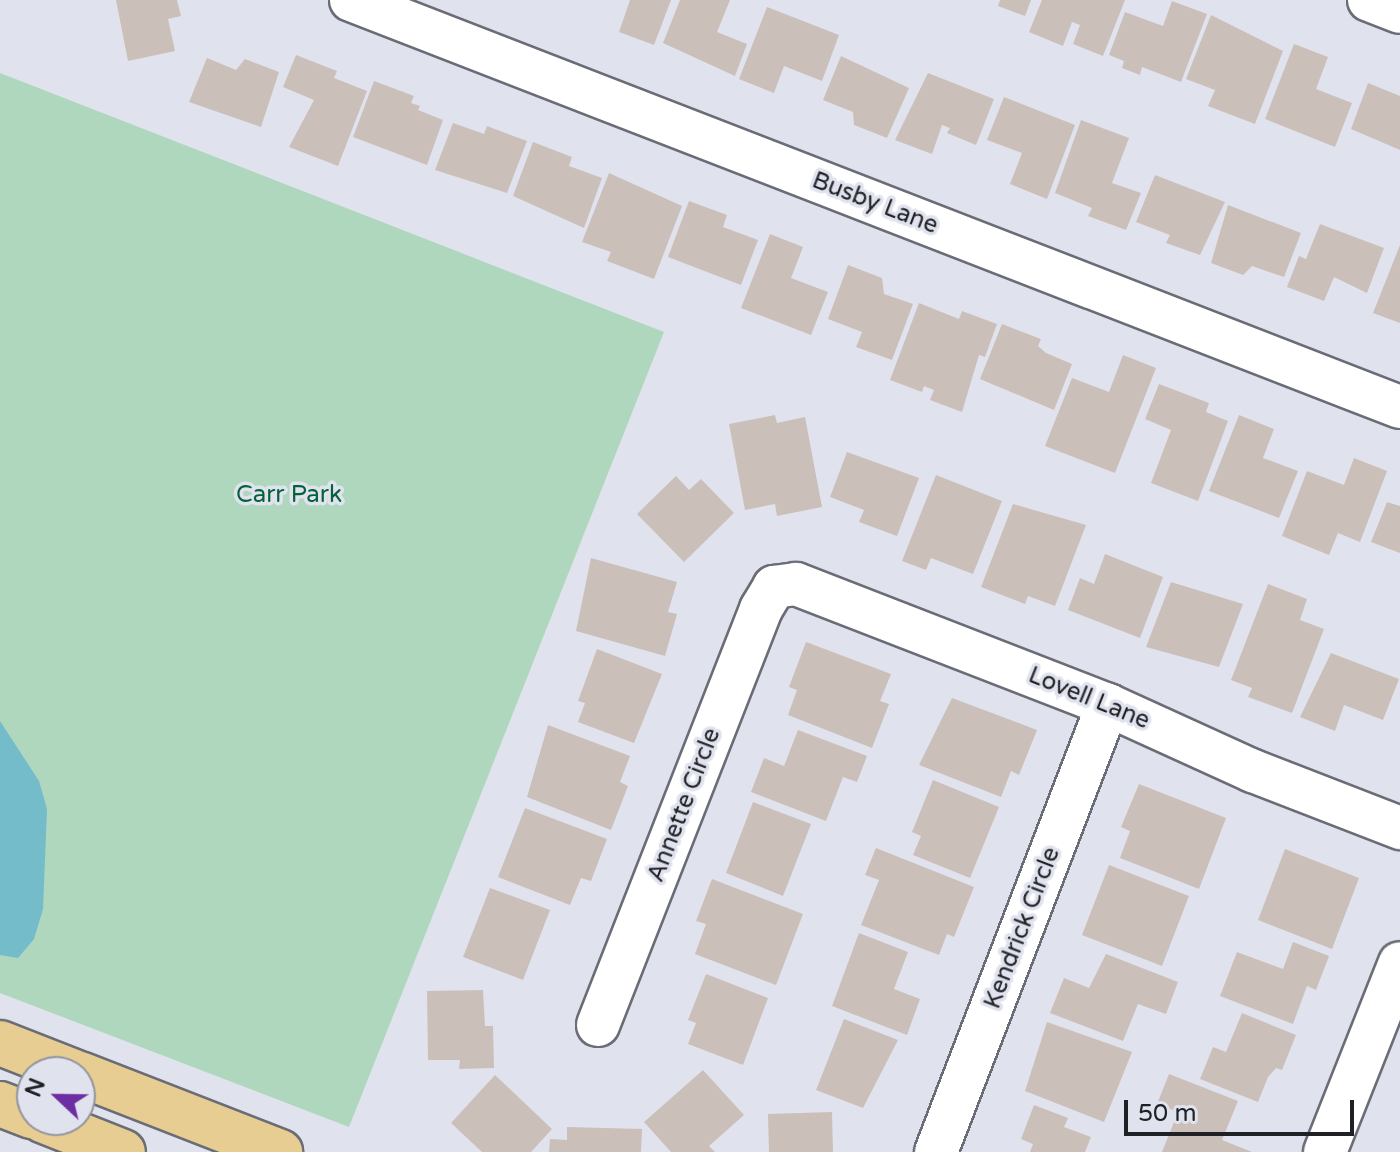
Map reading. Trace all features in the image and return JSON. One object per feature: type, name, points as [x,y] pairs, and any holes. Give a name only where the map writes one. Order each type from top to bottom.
[{"type":"main road","points":[[0,1043],[33,1056]]},
{"type":"main road","points":[[96,1080],[280,1152]]},
{"type":"main road","points":[[82,1136],[123,1152]]},
{"type":"street","name":"Busby Lane","points":[[351,0],[1400,407]]},
{"type":"street","points":[[1369,0],[1400,12]]},
{"type":"street","name":"Lovell Lane","points":[[774,587],[796,584],[1108,705],[1253,771],[1400,828]]},
{"type":"street","name":"Annette Circle","points":[[598,1025],[761,609],[774,587]]},
{"type":"street","name":"Kendrick Circle","points":[[936,1152],[1108,705]]},
{"type":"street","points":[[1325,1152],[1400,963]]},
{"type":"green space","name":"Carr Park","points":[[0,73],[664,332],[349,1127],[0,993]]},
{"type":"water","points":[[0,721],[39,781],[47,809],[43,909],[34,939],[18,958],[0,955]]},
{"type":"building","points":[[116,0],[177,0],[181,16],[168,19],[175,51],[128,61]]},
{"type":"building","points":[[630,0],[671,0],[654,45],[619,32]]},
{"type":"building","points":[[680,0],[730,0],[717,32],[747,44],[735,76],[663,43]]},
{"type":"building","points":[[1000,0],[1031,0],[1025,16],[998,6]]},
{"type":"building","points":[[1042,0],[1125,0],[1103,56],[1073,44],[1080,25],[1072,22],[1063,46],[1029,32]]},
{"type":"building","points":[[1172,1],[1207,14],[1181,82],[1142,67],[1140,75],[1122,68],[1124,61],[1109,55],[1125,12],[1163,26]]},
{"type":"building","points":[[767,7],[839,35],[822,81],[784,66],[774,93],[739,79]]},
{"type":"building","points":[[1211,15],[1283,51],[1255,124],[1208,106],[1215,90],[1186,79]]},
{"type":"building","points":[[1294,44],[1328,57],[1316,89],[1352,103],[1335,147],[1265,119]]},
{"type":"building","points":[[296,55],[337,71],[334,78],[367,91],[338,166],[289,147],[314,100],[283,87]]},
{"type":"building","points":[[841,56],[909,88],[887,138],[854,125],[853,112],[823,100]]},
{"type":"building","points":[[207,58],[236,70],[245,59],[279,72],[261,127],[189,102]]},
{"type":"building","points":[[928,73],[994,99],[976,145],[947,133],[950,128],[942,125],[932,154],[895,140]]},
{"type":"building","points":[[374,81],[414,96],[411,103],[420,106],[418,110],[443,120],[427,165],[353,137]]},
{"type":"building","points":[[1368,83],[1400,96],[1400,150],[1351,129]]},
{"type":"building","points":[[1004,97],[1075,125],[1047,199],[1010,184],[1022,153],[987,140]]},
{"type":"building","points":[[1081,120],[1129,138],[1112,183],[1141,193],[1126,230],[1088,216],[1092,208],[1055,193]]},
{"type":"building","points":[[453,123],[484,134],[487,126],[527,141],[507,193],[435,170]]},
{"type":"building","points":[[533,142],[572,157],[569,166],[602,178],[584,228],[513,196]]},
{"type":"building","points":[[609,173],[682,206],[654,279],[607,261],[611,252],[582,242]]},
{"type":"building","points":[[1155,175],[1225,202],[1200,255],[1166,243],[1170,235],[1136,222]]},
{"type":"building","points":[[689,201],[727,215],[723,227],[758,240],[741,285],[668,257]]},
{"type":"building","points":[[1228,205],[1301,233],[1284,277],[1252,266],[1243,275],[1211,263]]},
{"type":"building","points":[[1320,224],[1384,248],[1367,293],[1334,277],[1324,301],[1287,287],[1299,256],[1306,259]]},
{"type":"building","points":[[770,234],[803,247],[791,278],[828,292],[811,335],[741,308]]},
{"type":"building","points":[[1400,245],[1400,323],[1373,313]]},
{"type":"building","points":[[848,265],[882,278],[884,294],[913,304],[892,360],[856,347],[862,332],[828,319]]},
{"type":"building","points":[[919,303],[959,319],[962,311],[997,324],[985,357],[979,355],[962,412],[930,400],[934,390],[924,386],[922,392],[890,380]]},
{"type":"building","points":[[1002,324],[1041,339],[1038,346],[1046,353],[1072,364],[1054,410],[980,379]]},
{"type":"building","points":[[1123,355],[1156,368],[1115,473],[1045,446],[1072,378],[1109,392]]},
{"type":"building","points":[[1159,384],[1209,403],[1206,412],[1228,421],[1198,501],[1151,483],[1171,430],[1145,419]]},
{"type":"building","points":[[775,415],[777,423],[805,417],[822,507],[777,516],[775,504],[745,510],[729,424]]},
{"type":"building","points":[[1239,415],[1274,429],[1263,458],[1298,471],[1279,518],[1209,491]]},
{"type":"building","points":[[847,452],[919,478],[897,536],[859,522],[864,510],[830,497]]},
{"type":"building","points":[[1354,458],[1387,471],[1360,542],[1338,533],[1329,555],[1282,536],[1307,471],[1344,485]]},
{"type":"building","points":[[936,475],[1002,501],[973,574],[931,558],[926,570],[902,561]]},
{"type":"building","points":[[676,476],[689,490],[701,479],[734,513],[684,562],[637,514]]},
{"type":"building","points":[[1387,502],[1400,506],[1400,553],[1371,542]]},
{"type":"building","points":[[1013,504],[1086,525],[1055,606],[1028,596],[1025,604],[981,587]]},
{"type":"building","points":[[1105,554],[1163,577],[1140,638],[1068,610],[1080,578],[1094,584]]},
{"type":"building","points":[[591,558],[677,582],[668,612],[677,614],[665,656],[576,631]]},
{"type":"building","points":[[1171,582],[1243,604],[1219,667],[1146,647]]},
{"type":"building","points":[[1268,584],[1307,599],[1300,620],[1324,629],[1292,713],[1248,697],[1252,688],[1231,680]]},
{"type":"building","points":[[806,642],[891,674],[880,701],[889,704],[872,748],[788,715],[797,690],[789,687]]},
{"type":"building","points":[[597,649],[662,674],[634,743],[578,722],[585,703],[578,701]]},
{"type":"building","points":[[1331,653],[1399,679],[1383,720],[1344,705],[1335,731],[1300,717]]},
{"type":"building","points":[[952,698],[1037,730],[1019,775],[1011,771],[1001,797],[919,765]]},
{"type":"building","points":[[548,725],[630,756],[620,782],[628,786],[611,830],[527,797]]},
{"type":"building","points":[[798,730],[867,756],[857,782],[843,777],[826,821],[751,792],[764,758],[784,766]]},
{"type":"building","points":[[933,780],[999,807],[970,878],[913,855],[921,836],[912,832]]},
{"type":"building","points":[[1139,784],[1226,818],[1199,889],[1120,858],[1130,831],[1121,827]]},
{"type":"building","points":[[753,802],[811,824],[783,896],[726,873]]},
{"type":"building","points":[[525,808],[607,839],[591,881],[581,878],[570,905],[498,877]]},
{"type":"building","points":[[876,848],[974,887],[954,937],[947,934],[939,955],[861,925],[879,880],[865,875]]},
{"type":"building","points":[[1285,849],[1359,878],[1332,949],[1258,920]]},
{"type":"building","points":[[1109,865],[1189,896],[1162,966],[1082,935]]},
{"type":"building","points":[[712,879],[803,914],[776,985],[695,954],[706,924],[696,921]]},
{"type":"building","points":[[490,888],[550,910],[523,980],[463,957]]},
{"type":"building","points":[[859,933],[908,952],[894,989],[920,999],[907,1035],[832,1006]]},
{"type":"building","points":[[1293,942],[1329,956],[1316,990],[1307,986],[1293,1024],[1220,996],[1237,952],[1283,969]]},
{"type":"building","points":[[1106,954],[1178,982],[1166,1014],[1138,1004],[1123,1041],[1050,1013],[1064,978],[1089,988]]},
{"type":"building","points":[[706,974],[768,998],[743,1065],[688,1044],[696,1023],[688,1020]]},
{"type":"building","points":[[483,990],[485,1026],[493,1026],[494,1068],[459,1069],[460,1060],[428,1060],[427,991]]},
{"type":"building","points":[[1242,1013],[1296,1035],[1282,1070],[1276,1068],[1268,1077],[1258,1102],[1200,1079],[1213,1047],[1226,1052]]},
{"type":"building","points":[[844,1019],[898,1040],[863,1108],[816,1090]]},
{"type":"building","points":[[1047,1022],[1132,1052],[1104,1122],[1025,1091]]},
{"type":"building","points":[[703,1070],[744,1115],[709,1146],[715,1152],[671,1152],[644,1122]]},
{"type":"building","points":[[1169,1074],[1238,1101],[1222,1140],[1252,1152],[1162,1152],[1178,1112],[1157,1104]]},
{"type":"building","points":[[495,1075],[552,1129],[531,1152],[482,1152],[451,1123]]},
{"type":"building","points":[[1034,1105],[1068,1118],[1064,1127],[1091,1137],[1085,1152],[1030,1152],[1033,1144],[1021,1139]]},
{"type":"building","points":[[832,1112],[833,1152],[769,1152],[768,1114]]},
{"type":"building","points":[[567,1127],[642,1129],[641,1152],[549,1152],[550,1139],[567,1140]]}]
